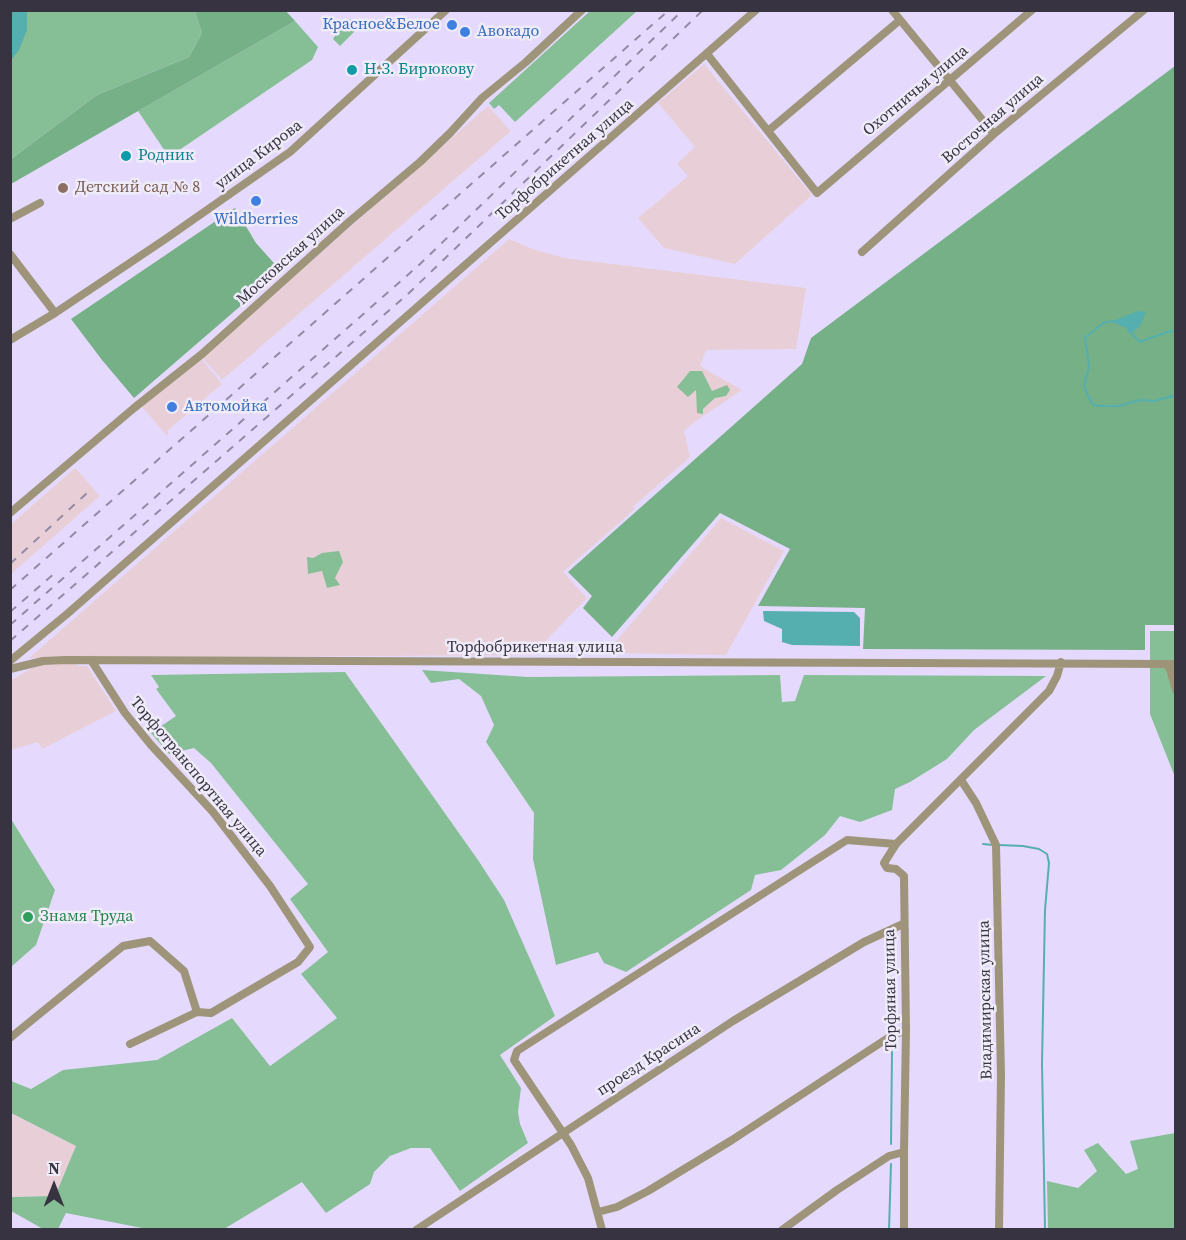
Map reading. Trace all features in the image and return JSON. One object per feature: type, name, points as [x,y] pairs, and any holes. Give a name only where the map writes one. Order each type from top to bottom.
[{"type":"street","name":"улица Кирова","points":[[10,340],[55,313],[164,240],[290,152],[446,10]]},
{"type":"street","name":"Московская улица","points":[[10,513],[202,354],[350,221],[420,162],[482,98],[526,62],[582,10]]},
{"type":"street","name":"Торфобрикетная улица","points":[[10,661],[67,614],[756,10]]},
{"type":"street","points":[[892,10],[994,134]]},
{"type":"street","name":"Охотничья улица","points":[[768,131],[817,193],[1032,10]]},
{"type":"street","name":"Восточная улица","points":[[862,252],[994,134],[1144,10]]},
{"type":"street","points":[[707,54],[768,131],[900,20]]},
{"type":"street","points":[[10,219],[40,203]]},
{"type":"street","points":[[10,254],[55,313]]},
{"type":"street","name":"Торфобрикетная улица","points":[[10,669],[43,661],[91,660],[1176,664]]},
{"type":"street","name":"Торфотранспортная улица","points":[[91,660],[125,713],[151,745],[213,812],[270,886],[310,947],[298,962],[221,1008],[211,1013],[197,1012],[130,1044]]},
{"type":"street","points":[[602,1230],[588,1178],[571,1145],[514,1060],[517,1051],[847,840],[896,844],[1048,691],[1057,676],[1061,662]]},
{"type":"street","points":[[1166,664],[1170,669],[1176,690]]},
{"type":"street","name":"Владимирская улица","points":[[961,780],[976,803],[996,845],[1001,1076],[999,1230]]},
{"type":"street","name":"Торфяная улица","points":[[896,844],[884,863],[887,868],[896,869],[904,876],[906,1030],[904,1230]]},
{"type":"street","name":"проезд Красина","points":[[416,1230],[733,1021],[864,942],[903,924]]},
{"type":"street","points":[[10,1038],[123,946],[150,941],[184,971],[197,1012]]},
{"type":"street","points":[[598,1212],[617,1207],[648,1191],[732,1140],[891,1035],[906,1030]]},
{"type":"street","points":[[782,1230],[889,1156],[904,1152]]},
{"type":"shaded area","points":[[11,10],[27,11],[27,30],[19,50],[11,60]]},
{"type":"shaded area","points":[[11,11],[195,11],[202,33],[189,57],[97,95],[11,159]]},
{"type":"shaded area","points":[[195,11],[286,11],[295,21],[11,184],[11,159],[97,95],[189,57],[202,33]]},
{"type":"shaded area","points":[[590,11],[637,11],[515,122],[499,105],[494,109],[489,103]]},
{"type":"shaded area","points":[[345,19],[365,21],[340,46],[333,39]]},
{"type":"shaded area","points":[[295,21],[318,47],[312,60],[169,157],[138,111]]},
{"type":"shaded area","points":[[704,64],[812,195],[735,264],[664,248],[638,218],[688,176],[677,164],[695,147],[658,103]]},
{"type":"shaded area","points":[[1175,66],[1175,625],[1145,625],[1145,650],[863,649],[865,608],[758,606],[790,549],[720,513],[612,637],[583,608],[592,596],[568,572],[802,364],[811,338]]},
{"type":"shaded area","points":[[488,106],[511,131],[222,380],[202,357]]},
{"type":"shaded area","points":[[235,208],[256,243],[281,271],[134,398],[71,319]]},
{"type":"shaded area","points":[[509,239],[564,258],[806,288],[796,349],[706,350],[700,366],[742,390],[684,431],[690,457],[563,572],[587,598],[532,655],[29,658]]},
{"type":"shaded area","points":[[1138,311],[1146,312],[1140,326],[1132,333],[1113,321]]},
{"type":"shaded area","points":[[201,358],[222,384],[167,431],[169,434],[167,436],[142,407]]},
{"type":"shaded area","points":[[690,371],[702,371],[712,391],[727,385],[730,390],[726,396],[715,398],[703,409],[703,414],[697,413],[696,390],[688,397],[677,387]]},
{"type":"shaded area","points":[[75,468],[100,496],[11,574],[11,524]]},
{"type":"shaded area","points":[[721,518],[784,551],[726,655],[606,653]]},
{"type":"shaded area","points":[[339,551],[343,562],[335,578],[340,585],[327,588],[322,571],[308,574],[307,557],[313,558],[322,553]]},
{"type":"shaded area","points":[[763,611],[854,612],[860,618],[860,646],[792,645],[782,642],[782,629],[764,621]]},
{"type":"shaded area","points":[[1150,631],[1175,631],[1175,777],[1150,714]]},
{"type":"shaded area","points":[[74,663],[87,666],[116,711],[42,749],[38,742],[11,750],[10,681],[37,665]]},
{"type":"shaded area","points":[[422,670],[528,677],[780,675],[782,702],[795,701],[804,675],[1046,676],[974,730],[947,759],[895,789],[892,810],[860,822],[840,816],[825,835],[781,870],[755,875],[751,890],[626,972],[604,963],[598,952],[556,965],[533,859],[534,813],[486,742],[494,725],[481,696],[459,679],[431,683]]},
{"type":"shaded area","points":[[345,672],[504,900],[555,1016],[500,1055],[521,1088],[518,1112],[528,1143],[460,1191],[430,1148],[411,1148],[390,1156],[374,1172],[370,1184],[326,1213],[302,1182],[224,1229],[147,1229],[66,1213],[58,1229],[43,1229],[11,1211],[11,1197],[55,1196],[76,1146],[11,1113],[11,1081],[31,1089],[63,1070],[157,1060],[232,1018],[270,1066],[337,1018],[301,974],[328,952],[290,899],[308,884],[211,763],[194,748],[169,754],[151,733],[176,716],[156,689],[159,687],[151,675]]},
{"type":"shaded area","name":"Знамя Труда","points":[[11,819],[55,890],[36,945],[11,967]]},
{"type":"shaded area","points":[[10,1113],[76,1146],[55,1196],[11,1197]]},
{"type":"shaded area","points":[[1175,1133],[1175,1229],[1048,1229],[1047,1181],[1078,1188],[1097,1171],[1084,1150],[1098,1143],[1126,1174],[1138,1169],[1130,1141]]},
{"type":"waterway","points":[[1124,326],[1113,321],[1103,323],[1085,338],[1089,366],[1084,387],[1092,404],[1119,406],[1140,400],[1155,401],[1176,395]]},
{"type":"waterway","points":[[1128,330],[1140,342],[1176,331]]},
{"type":"waterway","points":[[983,844],[993,845]]},
{"type":"waterway","points":[[999,845],[1039,849],[1047,854],[1049,863],[1045,910],[1042,1063],[1045,1230]]},
{"type":"waterway","points":[[891,1144],[892,1052]]},
{"type":"waterway","points":[[889,1230],[891,1164]]},
{"type":"railway","points":[[10,590],[669,10]]},
{"type":"railway","points":[[10,625],[419,265],[683,10]]},
{"type":"railway","points":[[10,641],[409,293],[703,10]]},
{"type":"railway","points":[[10,564],[87,493]]},
{"type":"railway","points":[[10,612],[56,572]]},
{"type":"place","name":"Красное&Белое","points":[[452,25]]},
{"type":"place","name":"Авокадо","points":[[465,32]]},
{"type":"place","name":"Н.З. Бирюкову","points":[[352,70]]},
{"type":"place","name":"Родник","points":[[126,156]]},
{"type":"place","name":"Детский сад № 8","points":[[63,188]]},
{"type":"place","name":"Wildberries","points":[[256,201]]},
{"type":"place","name":"Автомойка","points":[[172,407]]},
{"type":"place","name":"Знамя Труда","points":[[28,917]]}]
